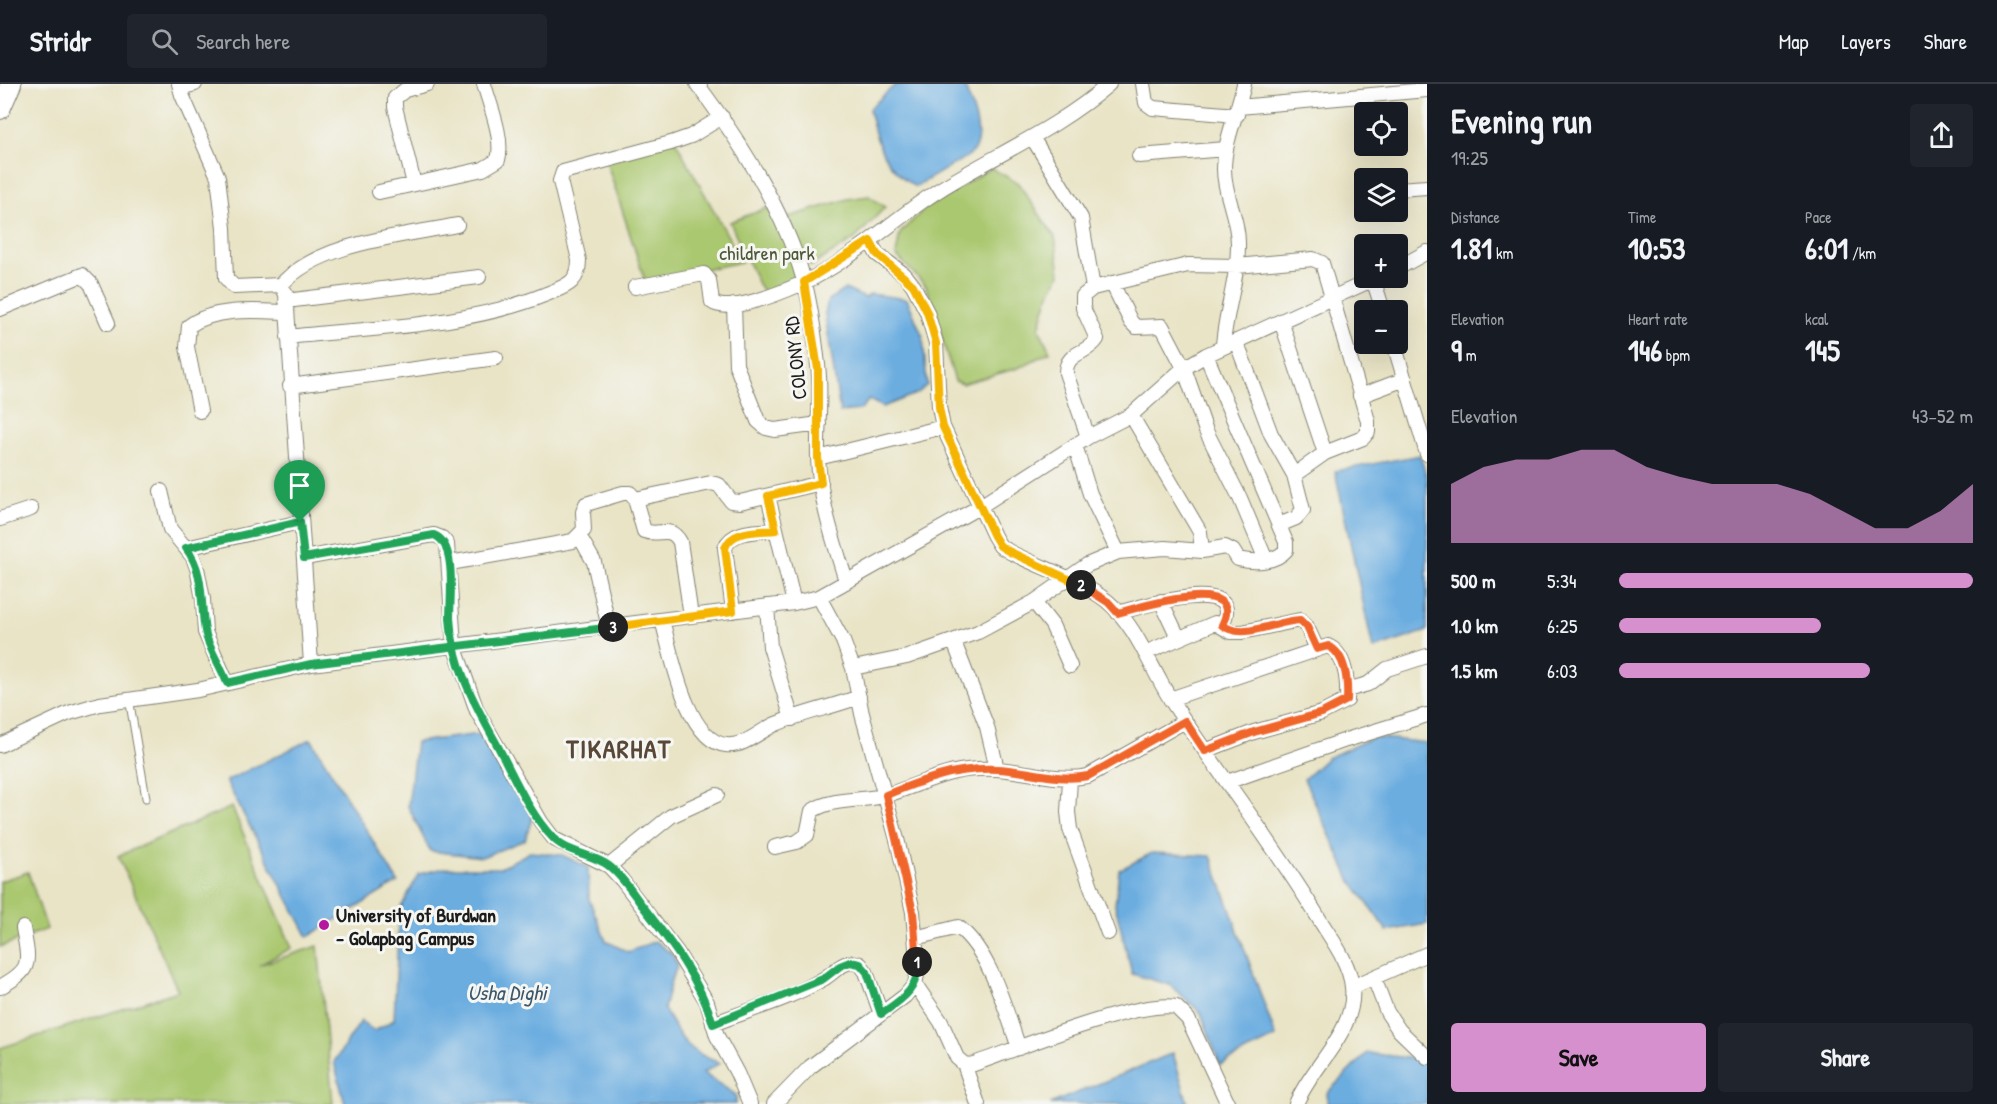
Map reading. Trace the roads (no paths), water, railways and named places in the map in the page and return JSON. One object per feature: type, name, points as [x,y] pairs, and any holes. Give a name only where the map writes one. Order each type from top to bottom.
[{"type":"main road","points":[[0,109],[11,84]]},
{"type":"street","points":[[195,84],[180,86],[218,177],[226,278],[234,287],[281,285],[302,267],[339,250],[458,225]]},
{"type":"street","points":[[414,184],[395,107],[395,98],[405,90],[427,84]]},
{"type":"street","points":[[379,192],[483,169],[498,160],[500,152],[498,138],[484,84]]},
{"type":"street","name":"COLONY RD","points":[[697,84],[722,117],[762,182],[804,282],[818,369],[818,458],[821,483],[846,581]]},
{"type":"street","points":[[635,287],[704,274],[709,280],[712,302],[734,305],[804,282],[870,241],[942,188],[1032,137],[1109,84]]},
{"type":"street","points":[[1143,84],[1146,103],[1153,108],[1238,111],[1360,89],[1427,90]]},
{"type":"street","points":[[1244,84],[1226,149],[1226,188],[1237,229],[1237,266],[1226,311],[1229,344],[1294,475],[1303,510],[1296,518],[1279,525]]},
{"type":"street","points":[[288,337],[488,313],[522,304],[562,288],[573,280],[579,271],[579,260],[560,181],[563,172],[671,143],[691,136],[722,117]]},
{"type":"street","points":[[1032,137],[1081,218],[1093,288]]},
{"type":"street","points":[[1139,156],[1226,149]]},
{"type":"street","points":[[1408,188],[1427,187]]},
{"type":"street","points":[[870,241],[877,254],[913,285],[927,312],[936,343],[939,407],[943,427],[979,507],[1000,546],[1086,587],[1108,602],[1130,626],[1170,699],[1300,886],[1341,954],[1352,987],[1350,1009],[1339,1035],[1296,1104]]},
{"type":"street","points":[[1408,262],[1427,252]]},
{"type":"street","points":[[1088,437],[1066,373],[1066,364],[1072,356],[1093,346],[1097,339],[1083,308],[1083,296],[1093,288],[1188,265],[1237,266],[1313,259],[1322,263],[1368,432],[1363,438],[1325,453],[1294,475]]},
{"type":"street","points":[[0,309],[82,275],[91,284],[108,323]]},
{"type":"street","points":[[200,411],[187,346],[189,326],[196,320],[479,277]]},
{"type":"street","points":[[1112,283],[1131,322],[1137,327],[1162,326],[1184,368],[1206,431],[1240,498],[1266,560]]},
{"type":"street","points":[[281,285],[286,307],[311,664]]},
{"type":"street","points":[[0,745],[69,713],[129,698],[227,683],[311,664],[609,628],[794,603],[819,597],[979,507],[1088,437],[1131,415],[1184,368],[1206,355],[1354,288]]},
{"type":"street","points":[[734,305],[736,365],[758,421],[766,428],[775,430],[819,424]]},
{"type":"street","points":[[1281,321],[1325,453]]},
{"type":"street","points":[[1397,354],[1427,454]]},
{"type":"street","points":[[853,668],[886,662],[954,642],[1005,620],[1102,557],[1118,552],[1165,548],[1202,551],[1225,547],[1233,551],[1238,559],[1266,560],[1281,556],[1286,550],[1279,525],[1206,355]]},
{"type":"street","points":[[290,386],[496,358]]},
{"type":"street","points":[[1360,396],[1405,379]]},
{"type":"street","points":[[1131,415],[1200,532],[1202,551]]},
{"type":"street","points":[[818,458],[943,427]]},
{"type":"street","points":[[1075,445],[1090,494],[1118,552]]},
{"type":"street","points":[[635,499],[711,483],[719,485],[731,501],[740,502],[821,483]]},
{"type":"street","points":[[161,491],[170,529],[193,557],[201,586],[205,632],[227,683]]},
{"type":"street","points":[[450,563],[573,541],[580,537],[584,530],[583,512],[586,504],[623,492],[630,493],[635,499],[644,531],[669,531],[675,534],[680,542],[691,616]]},
{"type":"street","points":[[768,496],[794,603]]},
{"type":"street","points":[[0,519],[31,509]]},
{"type":"street","points":[[186,548],[300,522]]},
{"type":"street","points":[[733,611],[725,548],[728,541],[736,535],[776,530]]},
{"type":"street","points":[[304,558],[434,535],[442,538],[447,544],[454,645],[477,711],[541,822],[554,839],[609,866],[677,952],[707,1002],[713,1024],[750,1104]]},
{"type":"street","points":[[580,537],[594,562],[609,628]]},
{"type":"street","points":[[1118,613],[1161,601],[1207,596],[1219,599],[1225,608],[1226,618],[1222,625]]},
{"type":"street","points":[[774,1104],[810,1067],[905,996],[915,984],[918,970],[913,912],[853,668],[843,641],[819,597]]},
{"type":"street","points":[[1161,601],[1178,637]]},
{"type":"street","points":[[1034,602],[1052,625],[1070,666]]},
{"type":"street","points":[[767,606],[770,647],[792,719]]},
{"type":"street","points":[[662,620],[686,706],[714,742],[727,745],[748,741],[775,724],[859,697]]},
{"type":"street","points":[[1145,653],[1215,623],[1231,632],[1242,632],[1300,620],[1307,627],[1317,649]]},
{"type":"street","points":[[954,642],[987,727],[997,769]]},
{"type":"street","points":[[1170,699],[1317,649],[1328,646],[1336,650],[1342,659],[1347,700],[1339,706],[1205,751]]},
{"type":"street","points":[[1347,690],[1368,684],[1388,669],[1427,656]]},
{"type":"street","points":[[1227,782],[1346,740],[1427,715]]},
{"type":"street","points":[[776,847],[797,842],[807,835],[812,811],[826,804],[886,795],[933,776],[958,770],[997,769],[1070,780],[1088,776],[1185,721]]},
{"type":"street","points":[[1070,780],[1068,812],[1070,829],[1108,933]]},
{"type":"street","points":[[609,866],[671,816],[717,795]]},
{"type":"street","points":[[915,938],[958,927],[968,935],[999,994],[1019,1048]]},
{"type":"street","points":[[0,987],[22,974],[27,967],[29,959],[23,928]]},
{"type":"street","points":[[1352,987],[1426,958]]},
{"type":"street","points":[[713,1024],[806,987],[850,962],[860,964],[867,972],[881,1014]]},
{"type":"street","points":[[1374,978],[1387,1012],[1399,1030],[1427,1057]]},
{"type":"street","points":[[915,984],[931,1005],[957,1058],[964,1064],[978,1104]]},
{"type":"street","points":[[964,1064],[971,1065],[1124,1014],[1161,1006],[1176,1007],[1188,1019],[1228,1104]]},
{"type":"lane","points":[[129,698],[146,798]]},
{"type":"water","points":[[896,84],[964,84],[978,130],[978,139],[970,155],[915,187],[888,163],[875,133],[869,109]]},
{"type":"water","points":[[845,289],[865,298],[871,294],[907,299],[923,337],[927,385],[918,393],[883,407],[869,400],[860,410],[840,412],[825,314],[828,300]]},
{"type":"water","points":[[1420,455],[1427,478],[1427,631],[1373,649],[1335,471]]},
{"type":"water","points":[[488,733],[533,816],[525,840],[482,857],[430,851],[408,806],[416,742]]},
{"type":"water","points":[[1374,737],[1427,743],[1427,924],[1387,931],[1350,879],[1304,779],[1327,758]]},
{"type":"water","points":[[311,739],[398,882],[308,937],[226,781]]},
{"type":"water","name":"Usha Dighi","points":[[530,852],[562,855],[588,867],[589,899],[606,941],[628,952],[655,941],[672,954],[678,966],[672,977],[664,1009],[675,1028],[692,1049],[720,1063],[703,1073],[736,1095],[736,1104],[345,1104],[334,1062],[361,1021],[374,1031],[394,1020],[399,911],[419,874],[444,868],[500,868]]},
{"type":"water","points":[[1152,853],[1211,856],[1276,1037],[1220,1065],[1201,1013],[1170,985],[1132,974],[1115,905],[1119,870]]},
{"type":"water","points":[[1173,1053],[1188,1104],[1050,1104]]},
{"type":"water","points":[[1367,1053],[1424,1060],[1427,1064],[1427,1104],[1328,1104],[1327,1093]]},
{"type":"place","name":"University of Burdwan - Golapbag Campus","points":[[324,925]]},
{"type":"district","name":"TIKARHAT","points":[[619,748]]},
{"type":"park label","name":"children park","points":[[767,252]]}]
